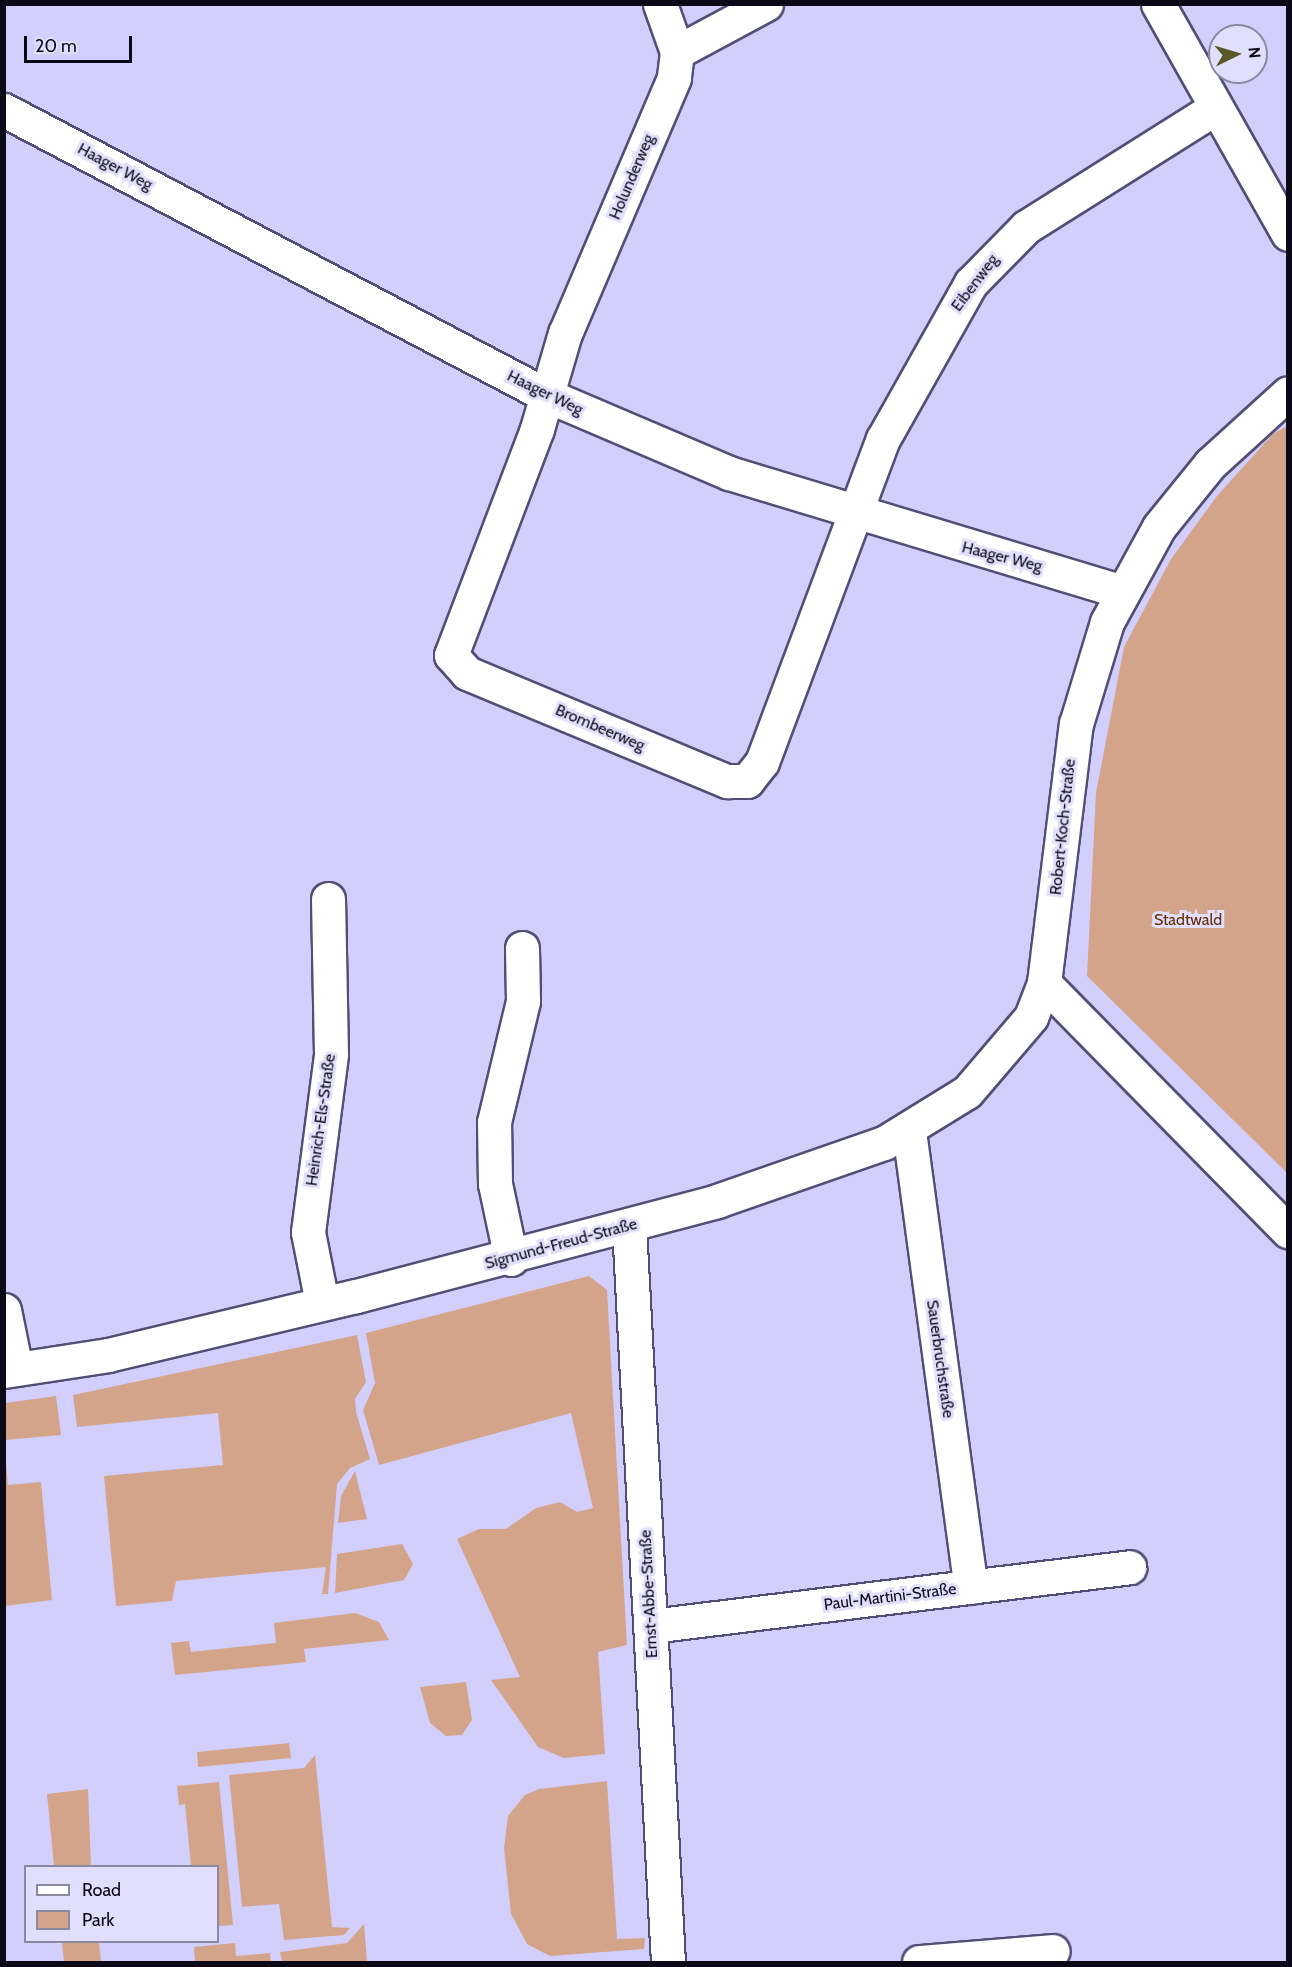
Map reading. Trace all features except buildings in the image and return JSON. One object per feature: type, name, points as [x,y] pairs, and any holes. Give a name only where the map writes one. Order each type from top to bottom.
[{"type":"street","points":[[660,4],[677,52],[766,4]]},
{"type":"street","points":[[1158,4],[1287,234]]},
{"type":"street","name":"Holunderweg","points":[[546,395],[565,333],[674,78],[677,52]]},
{"type":"street","name":"Eibenweg","points":[[851,514],[945,324],[996,253],[1052,210],[1215,108]]},
{"type":"street","name":"Haager Weg","points":[[4,110],[546,395],[729,473],[851,514],[1121,591]]},
{"type":"street","name":"Robert-Koch-Straße","points":[[1044,983],[1076,724],[1094,653],[1121,591],[1159,527],[1210,464],[1287,393]]},
{"type":"street","name":"Brombeerweg","points":[[546,395],[452,655],[467,673],[727,781],[747,781],[762,762],[851,514]]},
{"type":"street","name":"Heinrich-Els-Straße","points":[[322,1303],[308,1232],[331,1054],[328,899]]},
{"type":"street","points":[[511,1259],[495,1184],[494,1122],[523,1001],[522,948]]},
{"type":"street","points":[[1044,983],[1287,1231]]},
{"type":"street","name":"Sigmund-Freud-Straße","points":[[10,1370],[108,1355],[511,1259],[629,1226],[856,1155],[909,1131],[990,1070],[1031,1017],[1044,983]]},
{"type":"street","name":"Sauerbruchstraße","points":[[909,1131],[971,1587]]},
{"type":"street","name":"Ernst-Abbe-Straße","points":[[629,1226],[668,1962]]},
{"type":"street","points":[[4,1310],[10,1370]]},
{"type":"street","name":"Paul-Martini-Straße","points":[[651,1626],[1129,1567]]},
{"type":"street","points":[[919,1962],[1053,1951]]},
{"type":"green space","name":"Stadtwald","points":[[1287,426],[1287,1173],[1087,976],[1096,793],[1124,647],[1171,559],[1217,496],[1273,434]]},
{"type":"green space","points":[[589,1276],[607,1290],[627,1645],[598,1652],[605,1754],[564,1758],[538,1747],[491,1680],[520,1677],[457,1539],[479,1529],[506,1529],[536,1508],[560,1502],[577,1512],[593,1508],[571,1413],[379,1465],[363,1410],[375,1383],[366,1333]]},
{"type":"green space","points":[[357,1335],[366,1382],[355,1399],[356,1412],[370,1459],[350,1468],[337,1484],[328,1594],[322,1594],[326,1567],[176,1581],[172,1601],[116,1606],[104,1476],[223,1465],[218,1413],[77,1427],[73,1395]]},
{"type":"green space","points":[[56,1396],[61,1435],[5,1440],[5,1403]]},
{"type":"green space","points":[[5,1451],[8,1485],[41,1482],[52,1600],[5,1606]]},
{"type":"green space","points":[[355,1471],[367,1519],[338,1523],[341,1496]]},
{"type":"green space","points":[[402,1544],[413,1564],[404,1580],[335,1593],[337,1554]]},
{"type":"green space","points":[[355,1613],[379,1622],[389,1640],[304,1649],[306,1662],[175,1675],[171,1643],[189,1641],[191,1652],[276,1643],[274,1623]]},
{"type":"green space","points":[[466,1682],[472,1720],[462,1735],[446,1736],[430,1723],[420,1687]]},
{"type":"green space","points":[[289,1743],[291,1758],[198,1767],[197,1752]]},
{"type":"green space","points":[[315,1755],[332,1927],[350,1928],[344,1935],[284,1940],[279,1904],[242,1907],[229,1775],[304,1768]]},
{"type":"green space","points":[[607,1781],[617,1939],[645,1938],[644,1949],[550,1956],[527,1944],[511,1914],[504,1848],[508,1816],[525,1795],[539,1789]]},
{"type":"green space","points":[[219,1782],[233,1925],[219,1926],[219,1865],[191,1865],[185,1804],[179,1805],[177,1786]]},
{"type":"green space","points":[[88,1789],[91,1865],[54,1865],[47,1794]]},
{"type":"green space","points":[[364,1924],[367,1962],[282,1962],[280,1952],[347,1943]]},
{"type":"green space","points":[[62,1943],[99,1943],[101,1962],[64,1962]]},
{"type":"green space","points":[[235,1943],[236,1956],[270,1953],[271,1962],[195,1962],[194,1947]]}]
